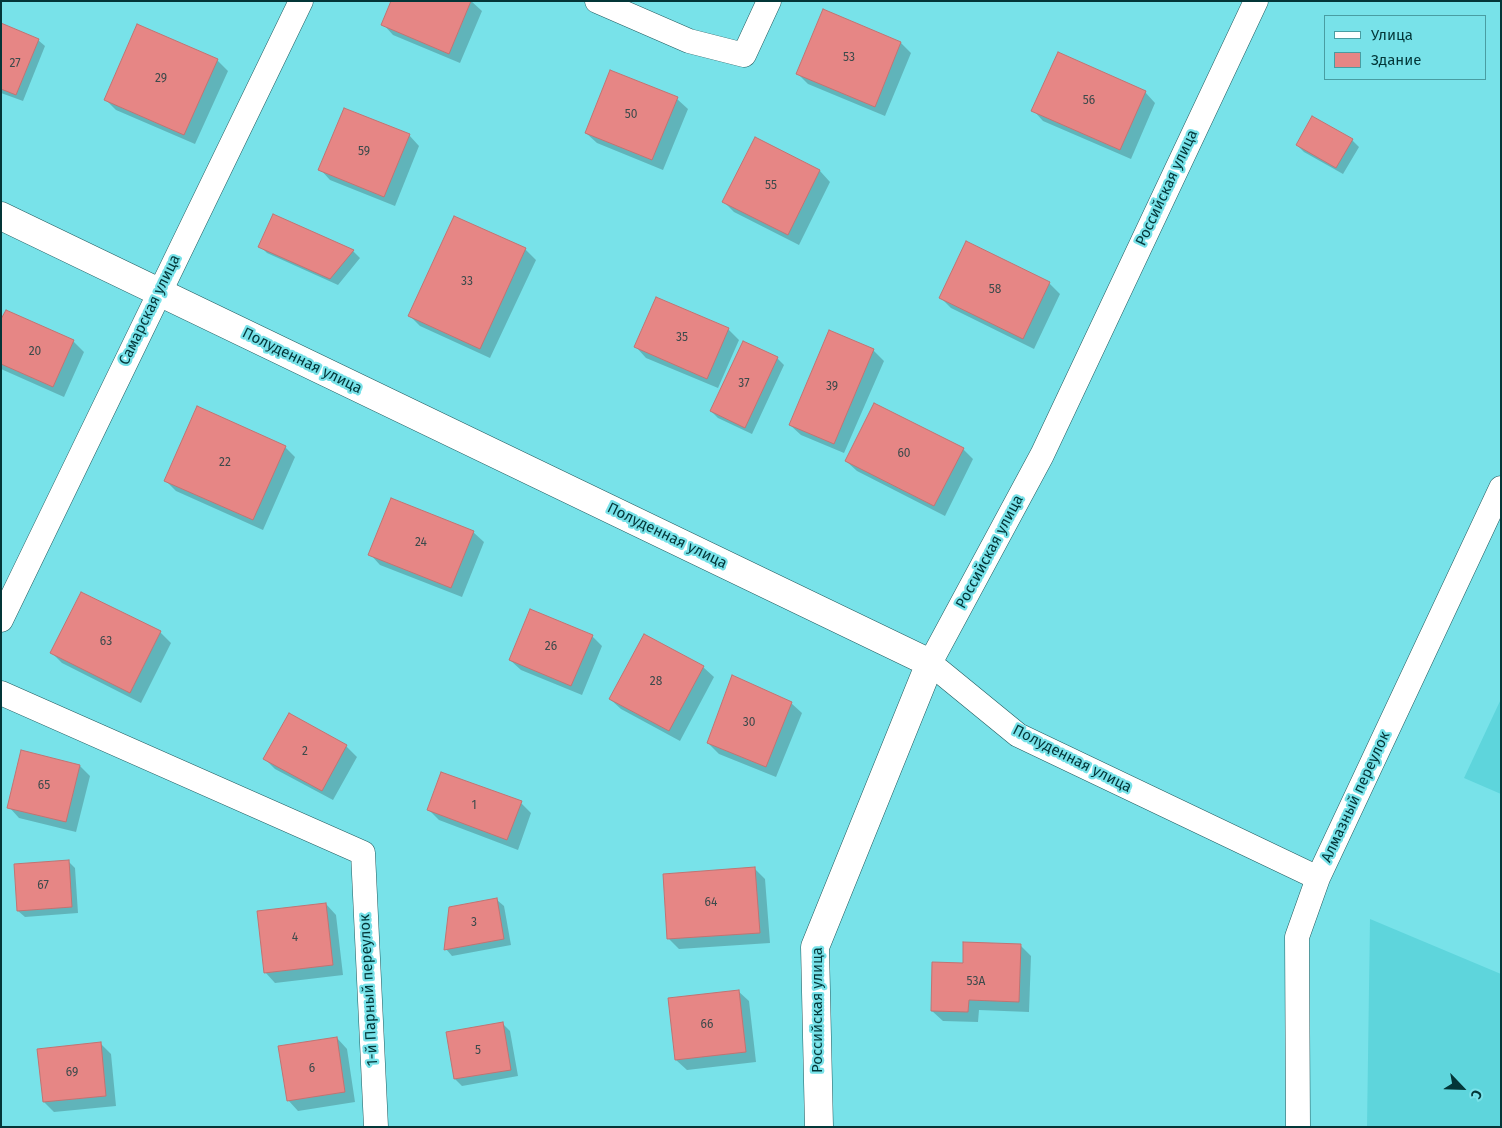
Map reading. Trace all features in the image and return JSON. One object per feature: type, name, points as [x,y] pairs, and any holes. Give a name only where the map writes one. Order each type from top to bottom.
[{"type":"street","name":"Самарская улица","points":[[1,620],[300,1]]},
{"type":"street","points":[[597,1],[689,41],[744,55],[769,1]]},
{"type":"street","name":"Российская улица","points":[[819,1127],[815,947],[930,663],[1042,455],[1256,1]]},
{"type":"street","name":"Полуденная улица","points":[[1,216],[930,663],[1018,735],[1318,878]]},
{"type":"street","name":"Алмазный переулок","points":[[1298,1127],[1297,937],[1318,878],[1501,488]]},
{"type":"street","name":"1-й Парный переулок","points":[[1,693],[362,853],[376,1127]]},
{"type":"shaded area","points":[[1501,699],[1501,794],[1464,778]]},
{"type":"shaded area","points":[[1370,919],[1501,974],[1501,1127],[1367,1127]]},
{"type":"building","points":[[391,1],[471,1],[449,54],[381,25]]},
{"type":"building","points":[[823,9],[901,42],[875,107],[796,74]]},
{"type":"building","points":[[1,23],[39,39],[16,95],[1,89]]},
{"type":"building","points":[[137,24],[218,59],[184,135],[104,100]]},
{"type":"building","points":[[1058,52],[1146,91],[1120,150],[1031,111]]},
{"type":"building","points":[[610,70],[678,97],[652,160],[585,133]]},
{"type":"building","points":[[344,108],[410,134],[384,197],[318,170]]},
{"type":"building","points":[[1312,116],[1353,139],[1336,168],[1296,145]]},
{"type":"building","points":[[755,137],[820,170],[788,235],[722,202]]},
{"type":"building","points":[[273,214],[354,250],[330,279],[258,247]]},
{"type":"building","points":[[454,216],[526,248],[480,349],[408,316]]},
{"type":"building","points":[[966,241],[1050,282],[1023,339],[939,298]]},
{"type":"building","points":[[656,297],[729,328],[707,379],[634,347]]},
{"type":"building","points":[[6,310],[74,340],[53,387],[1,364],[1,319]]},
{"type":"building","points":[[829,330],[874,349],[834,444],[789,425]]},
{"type":"building","points":[[743,341],[778,357],[745,428],[710,411]]},
{"type":"building","points":[[874,403],[964,448],[934,506],[845,461]]},
{"type":"building","points":[[197,406],[286,446],[253,520],[164,481]]},
{"type":"building","points":[[391,498],[474,531],[451,588],[368,555]]},
{"type":"building","points":[[81,592],[161,631],[130,693],[50,653]]},
{"type":"building","points":[[530,609],[593,635],[571,686],[509,660]]},
{"type":"building","points":[[644,634],[704,666],[669,731],[609,699]]},
{"type":"building","points":[[732,675],[792,702],[766,767],[707,743]]},
{"type":"building","points":[[289,713],[347,745],[322,791],[263,759]]},
{"type":"building","points":[[21,750],[80,765],[66,822],[7,808]]},
{"type":"building","points":[[441,772],[522,801],[507,840],[427,810]]},
{"type":"building","points":[[69,860],[72,907],[17,911],[14,864]]},
{"type":"building","points":[[755,867],[760,933],[667,939],[663,874]]},
{"type":"building","points":[[497,898],[504,939],[444,950],[449,907]]},
{"type":"building","points":[[326,903],[333,965],[264,973],[257,911]]},
{"type":"building","points":[[963,942],[1021,944],[1019,1002],[969,1000],[968,1012],[931,1011],[932,962],[963,963]]},
{"type":"building","points":[[739,990],[746,1052],[675,1060],[668,998]]},
{"type":"building","points":[[503,1022],[511,1070],[454,1079],[446,1032]]},
{"type":"building","points":[[337,1037],[345,1092],[287,1101],[278,1046]]},
{"type":"building","points":[[101,1042],[106,1096],[43,1102],[37,1049]]}]
